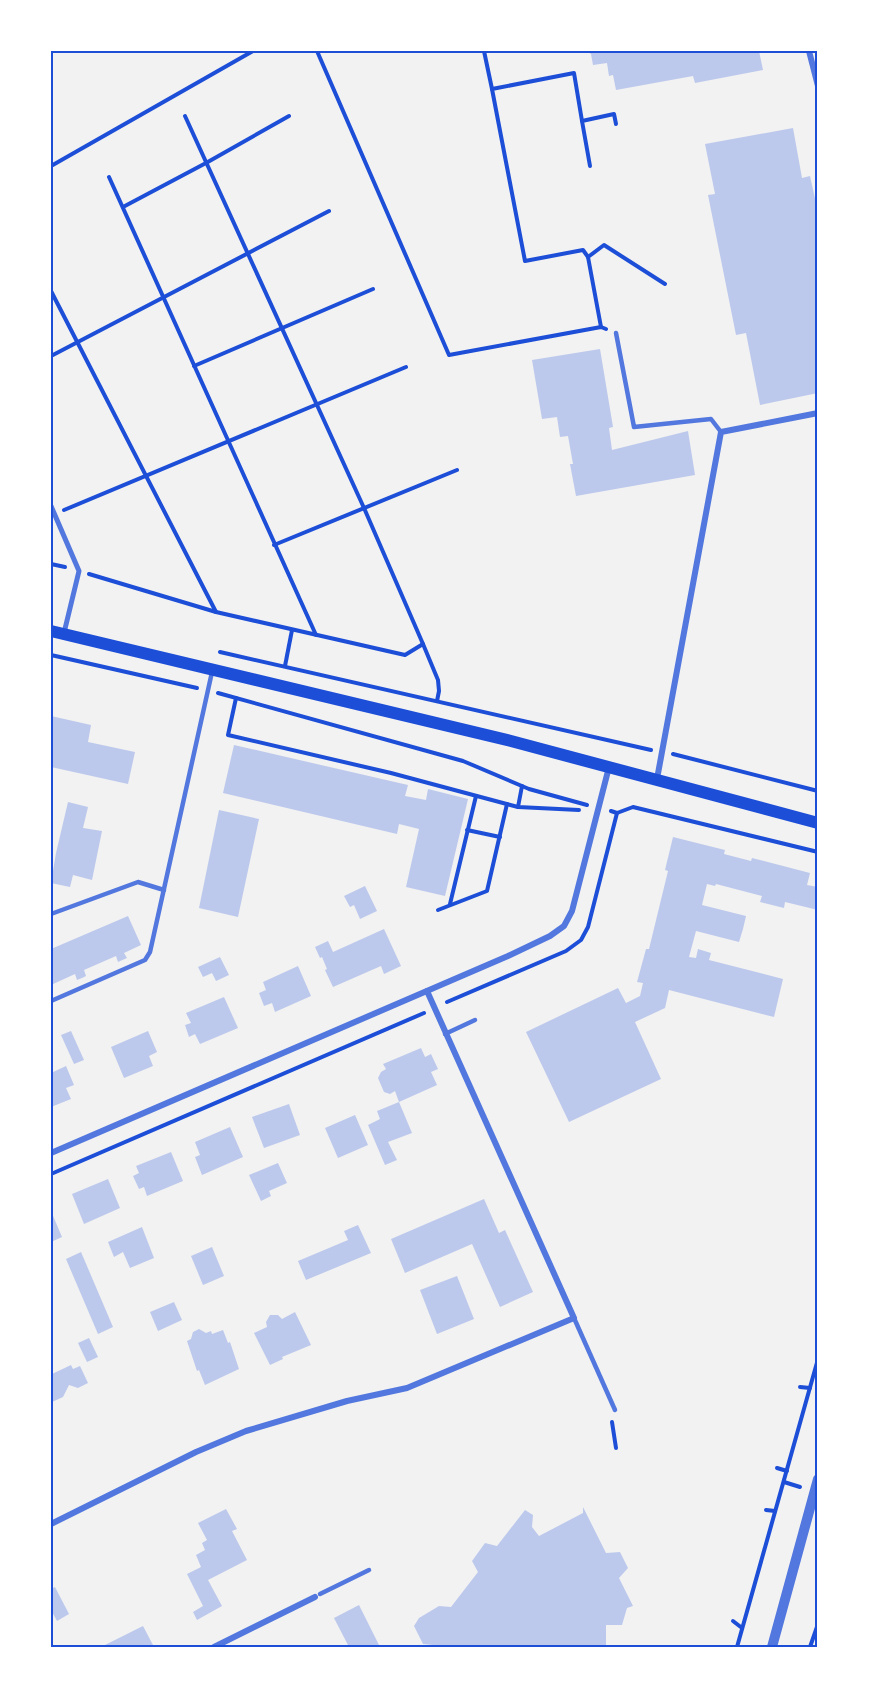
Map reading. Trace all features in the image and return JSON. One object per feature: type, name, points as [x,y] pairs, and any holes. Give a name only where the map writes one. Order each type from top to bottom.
[{"type":"main road","points":[[51,631],[500,738],[818,823]]},
{"type":"street","points":[[809,51],[818,86]]},
{"type":"street","points":[[656,781],[721,432],[818,413]]},
{"type":"street","points":[[51,506],[79,571],[64,633]]},
{"type":"street","points":[[51,1153],[535,944],[564,926],[572,911],[609,768]]},
{"type":"street","points":[[51,1524],[196,1452],[237,1435],[347,1401],[407,1389],[574,1318],[427,991]]},
{"type":"street","points":[[772,1647],[818,1479]]},
{"type":"street","points":[[214,1647],[317,1596]]},
{"type":"lane","points":[[616,333],[634,427],[711,419],[721,432]]},
{"type":"lane","points":[[51,1002],[145,960],[150,952],[213,669]]},
{"type":"lane","points":[[51,914],[138,882],[164,890]]},
{"type":"lane","points":[[445,1034],[475,1020]]},
{"type":"lane","points":[[574,1318],[615,1410]]},
{"type":"lane","points":[[317,1596],[369,1570]]},
{"type":"path","points":[[51,166],[253,51]]},
{"type":"path","points":[[317,51],[449,355],[601,327],[616,333]]},
{"type":"path","points":[[484,51],[525,261],[583,250],[588,257],[601,327]]},
{"type":"path","points":[[492,89],[574,73],[590,166]]},
{"type":"path","points":[[582,121],[614,114],[616,124]]},
{"type":"path","points":[[185,116],[364,508],[423,644],[438,680],[437,701]]},
{"type":"path","points":[[123,207],[289,116]]},
{"type":"path","points":[[109,177],[316,635]]},
{"type":"path","points":[[51,356],[329,211]]},
{"type":"path","points":[[588,257],[604,245],[665,284]]},
{"type":"path","points":[[194,366],[373,289]]},
{"type":"path","points":[[51,291],[216,612]]},
{"type":"path","points":[[55,513],[406,367]]},
{"type":"path","points":[[274,545],[457,470]]},
{"type":"path","points":[[51,564],[216,612],[405,655],[423,644]]},
{"type":"path","points":[[285,666],[292,630]]},
{"type":"path","points":[[216,651],[662,752],[818,791]]},
{"type":"path","points":[[51,655],[207,690],[463,761],[522,786],[617,813],[633,807],[818,852]]},
{"type":"path","points":[[236,698],[228,735],[518,807],[579,810]]},
{"type":"path","points":[[518,807],[522,786]]},
{"type":"path","points":[[450,905],[476,796]]},
{"type":"path","points":[[438,910],[487,891],[507,804]]},
{"type":"path","points":[[467,830],[500,837]]},
{"type":"path","points":[[736,1647],[818,1359]]},
{"type":"path","points":[[800,1387],[810,1388]]},
{"type":"path","points":[[609,1413],[616,1448]]},
{"type":"path","points":[[777,1468],[787,1471]]},
{"type":"path","points":[[766,1510],[775,1511]]},
{"type":"path","points":[[733,1621],[742,1628]]},
{"type":"path","points":[[810,1647],[818,1624]]},
{"type":"building","points":[[587,51],[759,51],[763,70],[695,83],[693,76],[616,90],[613,75],[609,76],[607,63],[593,65],[591,54]]},
{"type":"building","points":[[793,128],[802,178],[810,176],[818,212],[818,393],[760,405],[746,333],[736,335],[708,195],[715,194],[705,144]]},
{"type":"building","points":[[600,349],[613,427],[609,428],[612,450],[688,431],[695,475],[576,496],[568,436],[560,437],[557,417],[542,419],[532,360]]},
{"type":"building","points":[[51,716],[91,725],[88,742],[135,752],[128,784],[51,767]]},
{"type":"building","points":[[234,745],[408,785],[405,796],[426,800],[428,789],[468,799],[445,896],[406,887],[419,829],[399,824],[397,834],[223,793]]},
{"type":"building","points":[[68,802],[88,807],[83,828],[102,831],[92,880],[73,875],[70,887],[51,883]]},
{"type":"building","points":[[219,810],[259,819],[238,917],[199,908]]},
{"type":"building","points":[[673,837],[725,850],[724,854],[751,861],[752,858],[810,873],[807,885],[818,887],[818,910],[785,902],[784,908],[760,902],[762,896],[716,884],[715,886],[707,884],[702,905],[746,916],[743,929],[739,942],[696,931],[689,957],[696,958],[698,949],[711,953],[709,960],[783,979],[774,1017],[669,990],[665,1008],[635,1022],[661,1079],[569,1122],[526,1032],[618,988],[626,1003],[640,996],[643,983],[637,982],[646,949],[649,949],[668,871],[665,870]]},
{"type":"building","points":[[365,886],[377,911],[360,919],[354,905],[350,907],[344,896]]},
{"type":"building","points":[[128,916],[141,945],[124,953],[127,958],[118,962],[116,956],[84,970],[86,976],[82,978],[77,980],[75,974],[51,985],[51,949]]},
{"type":"building","points":[[384,929],[401,966],[384,974],[381,966],[333,987],[322,957],[320,958],[315,947],[328,941],[333,952]]},
{"type":"building","points":[[220,957],[229,975],[216,981],[212,973],[203,977],[198,967]]},
{"type":"building","points":[[298,966],[311,996],[275,1012],[272,1003],[264,1006],[259,993],[266,990],[263,982]]},
{"type":"building","points":[[224,997],[238,1028],[200,1044],[195,1034],[189,1037],[185,1025],[191,1023],[186,1013]]},
{"type":"building","points":[[71,1031],[84,1060],[74,1064],[61,1035]]},
{"type":"building","points":[[148,1031],[157,1052],[149,1056],[153,1066],[124,1078],[111,1047]]},
{"type":"building","points":[[421,1048],[425,1057],[431,1054],[438,1069],[431,1072],[437,1085],[399,1102],[395,1091],[390,1094],[384,1092],[378,1078],[386,1069],[383,1064]]},
{"type":"building","points":[[66,1066],[74,1085],[66,1088],[71,1099],[51,1107],[51,1073]]},
{"type":"building","points":[[399,1102],[412,1133],[388,1142],[397,1160],[385,1165],[368,1125],[380,1119],[377,1111]]},
{"type":"building","points":[[289,1104],[300,1135],[264,1148],[252,1117]]},
{"type":"building","points":[[355,1115],[368,1145],[338,1158],[325,1128]]},
{"type":"building","points":[[230,1127],[243,1157],[202,1175],[195,1157],[200,1155],[195,1142]]},
{"type":"building","points":[[171,1152],[183,1181],[147,1196],[144,1187],[139,1189],[133,1176],[139,1173],[136,1166]]},
{"type":"building","points":[[278,1163],[287,1183],[269,1191],[271,1196],[261,1201],[249,1175]]},
{"type":"building","points":[[108,1179],[120,1208],[84,1224],[72,1194]]},
{"type":"building","points":[[484,1199],[499,1233],[505,1230],[533,1292],[500,1307],[472,1244],[405,1273],[391,1239]]},
{"type":"building","points":[[51,1211],[62,1237],[51,1242]]},
{"type":"building","points":[[358,1225],[371,1253],[306,1280],[298,1261],[348,1240],[344,1231]]},
{"type":"building","points":[[142,1227],[154,1258],[130,1268],[123,1252],[114,1257],[108,1242]]},
{"type":"building","points":[[212,1247],[224,1276],[203,1285],[191,1256]]},
{"type":"building","points":[[81,1252],[113,1327],[98,1334],[66,1259]]},
{"type":"building","points":[[457,1276],[474,1319],[437,1334],[420,1290]]},
{"type":"building","points":[[174,1302],[182,1320],[158,1331],[150,1312]]},
{"type":"building","points":[[295,1312],[311,1345],[282,1357],[283,1359],[270,1365],[254,1333],[267,1327],[266,1322],[270,1315],[278,1315],[282,1319]]},
{"type":"building","points":[[199,1329],[206,1333],[211,1331],[212,1334],[223,1330],[228,1343],[230,1342],[239,1369],[205,1385],[199,1370],[197,1371],[187,1341],[191,1339],[193,1332]]},
{"type":"building","points":[[89,1338],[98,1357],[87,1362],[78,1343]]},
{"type":"building","points":[[71,1365],[73,1369],[80,1366],[88,1383],[78,1388],[69,1385],[63,1397],[52,1402],[52,1374]]},
{"type":"building","points":[[583,1507],[606,1553],[620,1552],[628,1568],[619,1578],[633,1606],[627,1608],[622,1625],[606,1625],[606,1647],[434,1647],[423,1644],[414,1626],[419,1618],[439,1606],[451,1607],[478,1572],[472,1561],[485,1543],[497,1546],[525,1510],[533,1515],[532,1527],[539,1536],[583,1513]]},
{"type":"building","points":[[226,1509],[237,1529],[232,1531],[247,1560],[208,1580],[222,1606],[197,1620],[193,1612],[203,1606],[187,1574],[201,1567],[196,1555],[205,1550],[202,1543],[207,1540],[198,1523]]},
{"type":"building","points":[[55,1587],[69,1614],[57,1621],[51,1610],[51,1589]]},
{"type":"building","points":[[359,1605],[380,1647],[349,1647],[334,1618]]},
{"type":"building","points":[[143,1626],[154,1647],[101,1647]]}]
